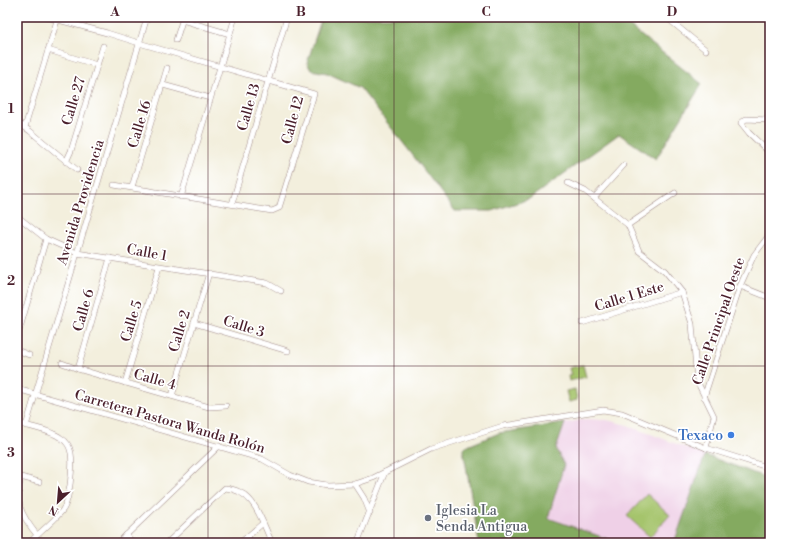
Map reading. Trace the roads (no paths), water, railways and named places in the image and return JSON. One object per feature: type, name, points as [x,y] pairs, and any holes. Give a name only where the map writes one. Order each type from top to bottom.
[{"type":"street","name":"Calle 12","points":[[47,17],[57,18],[314,94],[280,208],[272,211],[114,185]]},
{"type":"street","name":"Avenida Providencia","points":[[26,426],[147,17]]},
{"type":"street","points":[[181,197],[234,17]]},
{"type":"street","name":"Calle 13","points":[[232,204],[287,17]]},
{"type":"street","points":[[666,17],[706,50]]},
{"type":"street","points":[[25,127],[57,18]]},
{"type":"street","points":[[176,40],[183,18],[230,34]]},
{"type":"street","name":"Calle 27","points":[[66,162],[71,151],[103,46]]},
{"type":"street","points":[[48,50],[97,65]]},
{"type":"street","name":"Calle 16","points":[[132,188],[167,68]]},
{"type":"street","points":[[163,85],[210,98]]},
{"type":"street","points":[[770,120],[746,119],[741,123],[770,153]]},
{"type":"street","points":[[17,122],[77,170]]},
{"type":"street","points":[[594,198],[624,165]]},
{"type":"street","points":[[568,183],[585,191],[628,226],[639,251],[665,271],[682,292],[692,324],[698,381],[714,416],[706,448]]},
{"type":"street","points":[[628,226],[675,193]]},
{"type":"street","name":"Calle 1","points":[[17,216],[46,240],[77,253],[267,283],[282,291]]},
{"type":"street","name":"Calle Principal Oeste","points":[[704,397],[740,286],[754,255],[770,234]]},
{"type":"street","points":[[17,338],[46,240]]},
{"type":"street","name":"Calle 6","points":[[78,369],[110,258]]},
{"type":"street","name":"Calle 5","points":[[125,383],[159,267]]},
{"type":"street","name":"Calle 2","points":[[172,396],[209,273]]},
{"type":"street","points":[[740,286],[770,298]]},
{"type":"street","name":"Calle 1 Este","points":[[582,323],[682,292]]},
{"type":"street","name":"Calle 3","points":[[194,323],[288,351]]},
{"type":"street","points":[[17,350],[29,355]]},
{"type":"street","name":"Calle 4","points":[[62,363],[209,407],[226,406]]},
{"type":"street","name":"Carretera Pastora Wanda Rolón","points":[[17,389],[262,459],[290,475],[308,482],[327,485],[355,484],[373,478],[431,449],[502,426],[603,410],[622,413],[706,448],[770,468]]},
{"type":"street","points":[[17,423],[54,434],[61,438],[69,448],[72,460],[69,495],[62,511],[29,543]]},
{"type":"street","points":[[118,543],[219,446]]},
{"type":"street","points":[[358,542],[385,472]]},
{"type":"street","points":[[37,535],[27,523],[20,508],[18,492],[19,476],[38,482]]},
{"type":"street","points":[[355,484],[364,498],[370,513]]},
{"type":"street","points":[[167,543],[225,488],[232,489],[243,494],[254,503],[272,543]]},
{"type":"street","points":[[240,543],[263,523]]},
{"type":"street","points":[[126,536],[133,543]]},
{"type":"place","name":"Texaco","points":[[731,435]]},
{"type":"place","name":"Iglesia La Senda Antigua","points":[[428,518]]}]
